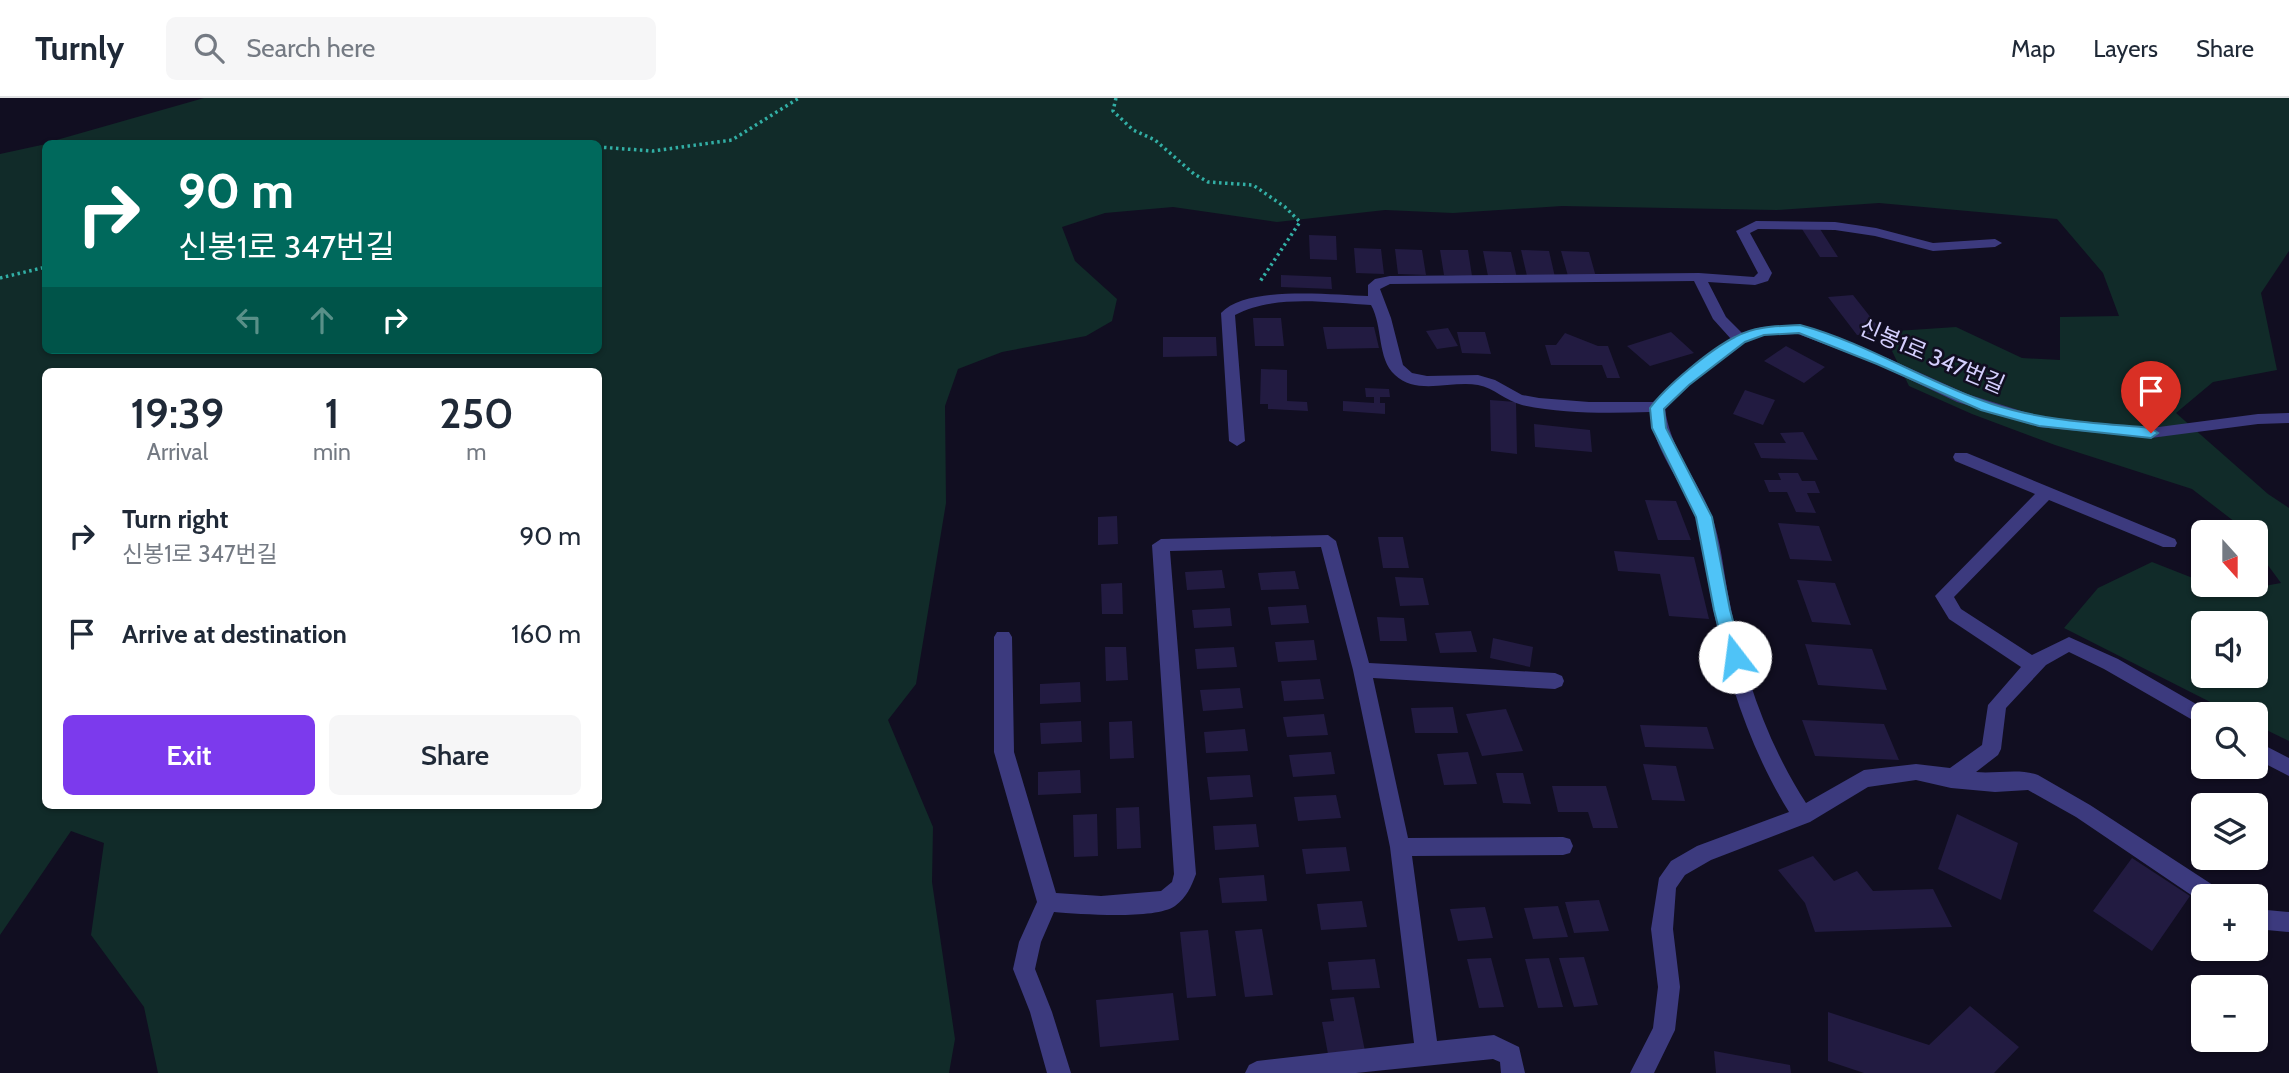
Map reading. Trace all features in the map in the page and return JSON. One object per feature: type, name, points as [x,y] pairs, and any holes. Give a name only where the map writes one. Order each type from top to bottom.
[{"type":"street","points":[[1803,817],[1778,780],[1754,730],[1722,610],[1704,517],[1659,428],[1657,408],[1602,408],[1537,402],[1518,399],[1478,380],[1440,381],[1406,376],[1395,366],[1384,316],[1373,288],[1380,282],[1390,280],[1699,277],[1755,281],[1763,278],[1765,273],[1743,231],[1756,225],[1835,226],[1876,232],[1934,247],[1995,243]]},
{"type":"street","points":[[1699,277],[1720,319],[1740,339]]},
{"type":"street","points":[[1237,441],[1228,313],[1238,306],[1258,302],[1376,300]]},
{"type":"street","name":"신봉1로 347번길","points":[[1657,408],[1684,382],[1740,339],[1762,331],[1800,329],[1882,360],[1962,398],[2039,422],[2151,433],[2236,421],[2289,418]]},
{"type":"street","points":[[1961,457],[2169,543]]},
{"type":"street","points":[[2034,666],[1955,614],[1944,596],[2048,492]]},
{"type":"street","points":[[1048,902],[1101,906],[1166,901],[1180,888],[1185,874],[1161,544],[1328,541],[1362,670],[1400,847],[1427,1054]]},
{"type":"street","points":[[1003,636],[1004,752],[1048,902],[1030,942],[1024,969],[1041,1012],[1059,1073]]},
{"type":"street","points":[[1951,779],[1992,749],[1997,705],[2039,660],[2069,644],[2111,664],[2191,711]]},
{"type":"street","points":[[1362,670],[1555,681]]},
{"type":"street","points":[[2268,756],[2289,768]]},
{"type":"street","points":[[1642,1073],[1664,1030],[1669,987],[1662,929],[1666,885],[1678,868],[1703,853],[1803,817],[1864,779],[1916,772],[1951,779],[1995,783],[2031,781],[2083,811],[2193,884]]},
{"type":"street","points":[[1400,847],[1563,846]]},
{"type":"street","points":[[2268,920],[2289,922]]},
{"type":"street","points":[[1257,1073],[1494,1047],[1511,1055],[1513,1073]]},
{"type":"path","points":[[602,147],[653,151],[732,140],[799,98]]},
{"type":"path","points":[[1116,98],[1114,111],[1133,130],[1154,139],[1194,174],[1208,182],[1253,185],[1285,206],[1300,222],[1252,293]]},
{"type":"path","points":[[0,278],[42,268]]},
{"type":"green space","points":[[204,98],[2289,98],[2289,251],[2261,293],[2277,370],[2213,382],[2176,413],[2268,494],[2289,508],[2289,741],[2268,731],[2268,702],[2210,702],[2064,628],[2098,588],[2152,562],[2191,577],[2191,597],[2268,597],[2268,585],[2281,583],[2268,565],[2268,520],[2232,520],[2192,489],[2055,445],[1972,414],[1909,386],[1892,351],[1896,331],[1956,327],[2022,358],[2060,360],[2060,317],[2119,316],[2103,273],[2057,219],[1879,203],[1777,210],[1562,206],[1453,213],[1385,210],[1277,222],[1173,207],[1105,213],[1062,227],[1075,261],[1117,299],[1112,321],[1086,336],[1002,352],[958,369],[945,406],[946,503],[916,684],[888,720],[933,827],[932,882],[955,1039],[949,1073],[158,1073],[144,1007],[91,935],[104,843],[71,831],[0,935],[0,154],[42,145],[42,354],[602,354],[602,140],[57,140]]},
{"type":"building","points":[[1802,229],[1820,229],[1838,257],[1820,257]]},
{"type":"building","points":[[1309,235],[1336,236],[1337,260],[1310,259]]},
{"type":"building","points":[[1354,248],[1381,249],[1384,274],[1356,273]]},
{"type":"building","points":[[1395,249],[1422,250],[1426,275],[1398,274]]},
{"type":"building","points":[[1440,250],[1468,250],[1472,276],[1444,275]]},
{"type":"building","points":[[1521,250],[1549,251],[1555,277],[1527,276]]},
{"type":"building","points":[[1483,251],[1511,252],[1517,278],[1488,276]]},
{"type":"building","points":[[1561,251],[1589,252],[1596,277],[1568,276]]},
{"type":"building","points":[[1281,275],[1331,277],[1332,289],[1281,287]]},
{"type":"building","points":[[1853,295],[1883,333],[1857,335],[1828,297]]},
{"type":"building","points":[[1253,318],[1281,318],[1284,346],[1255,346]]},
{"type":"building","points":[[1323,327],[1374,327],[1379,348],[1327,349]]},
{"type":"building","points":[[1448,328],[1458,346],[1437,349],[1426,331]]},
{"type":"building","points":[[1457,332],[1485,332],[1491,354],[1462,353]]},
{"type":"building","points":[[1671,332],[1694,353],[1650,366],[1627,346]]},
{"type":"building","points":[[1565,333],[1598,346],[1608,346],[1620,378],[1607,378],[1602,365],[1551,365],[1545,345],[1556,345]]},
{"type":"building","points":[[1163,337],[1216,337],[1217,356],[1163,357]]},
{"type":"building","points":[[1786,346],[1825,367],[1804,383],[1764,361]]},
{"type":"building","points":[[1261,369],[1287,370],[1287,401],[1307,402],[1308,411],[1268,409],[1268,404],[1260,404]]},
{"type":"building","points":[[1365,388],[1389,389],[1390,397],[1380,397],[1380,403],[1385,403],[1385,414],[1343,411],[1343,401],[1374,403],[1374,397],[1366,397]]},
{"type":"building","points":[[1745,390],[1775,400],[1763,425],[1733,414]]},
{"type":"building","points":[[1490,400],[1516,402],[1517,454],[1491,451]]},
{"type":"building","points":[[1534,424],[1590,430],[1592,452],[1535,447]]},
{"type":"building","points":[[1803,432],[1818,460],[1761,458],[1754,443],[1786,443],[1780,433]]},
{"type":"building","points":[[1778,473],[1798,473],[1802,481],[1815,481],[1820,493],[1807,493],[1816,513],[1796,512],[1787,492],[1769,492],[1764,480],[1781,480]]},
{"type":"building","points":[[1645,500],[1676,501],[1691,540],[1658,540]]},
{"type":"building","points":[[1117,516],[1118,544],[1098,545],[1098,517]]},
{"type":"building","points":[[1778,523],[1819,526],[1832,561],[1790,559]]},
{"type":"building","points":[[1378,537],[1403,537],[1409,568],[1383,568]]},
{"type":"building","points":[[1614,551],[1694,557],[1709,619],[1669,616],[1660,574],[1618,571]]},
{"type":"building","points":[[1222,570],[1225,588],[1187,590],[1185,572]]},
{"type":"building","points":[[1295,571],[1299,589],[1261,590],[1258,573]]},
{"type":"building","points":[[1395,577],[1423,578],[1429,605],[1400,606]]},
{"type":"building","points":[[1797,580],[1835,583],[1851,625],[1812,622]]},
{"type":"building","points":[[1122,583],[1123,614],[1102,614],[1101,584]]},
{"type":"building","points":[[1306,605],[1309,623],[1271,625],[1268,607]]},
{"type":"building","points":[[1230,608],[1232,626],[1194,628],[1192,610]]},
{"type":"building","points":[[1377,617],[1404,618],[1407,641],[1380,641]]},
{"type":"building","points":[[1471,631],[1477,652],[1440,653],[1435,633]]},
{"type":"building","points":[[1493,638],[1533,647],[1530,667],[1490,658]]},
{"type":"building","points":[[1314,640],[1317,660],[1278,662],[1275,642]]},
{"type":"building","points":[[1805,644],[1872,649],[1887,690],[1818,685]]},
{"type":"building","points":[[1105,647],[1126,647],[1128,680],[1106,681]]},
{"type":"building","points":[[1234,647],[1237,667],[1197,669],[1195,649]]},
{"type":"building","points":[[1320,679],[1324,699],[1284,701],[1281,681]]},
{"type":"building","points":[[1080,682],[1081,702],[1040,704],[1040,684]]},
{"type":"building","points":[[1240,688],[1243,708],[1203,711],[1200,690]]},
{"type":"building","points":[[1453,707],[1458,733],[1415,733],[1411,708]]},
{"type":"building","points":[[1506,709],[1523,751],[1482,756],[1466,714]]},
{"type":"building","points":[[1324,714],[1328,735],[1287,737],[1283,717]]},
{"type":"building","points":[[1802,720],[1884,724],[1899,760],[1815,756]]},
{"type":"building","points":[[1081,721],[1082,742],[1041,744],[1040,723]]},
{"type":"building","points":[[1132,721],[1134,758],[1110,759],[1109,722]]},
{"type":"building","points":[[1640,725],[1707,727],[1714,749],[1645,747]]},
{"type":"building","points":[[1245,729],[1248,751],[1206,753],[1204,732]]},
{"type":"building","points":[[1331,752],[1335,774],[1293,777],[1289,755]]},
{"type":"building","points":[[1468,752],[1477,784],[1444,785],[1437,754]]},
{"type":"building","points":[[1643,764],[1676,766],[1685,801],[1652,800]]},
{"type":"building","points":[[1080,770],[1081,793],[1038,795],[1038,772]]},
{"type":"building","points":[[1496,773],[1523,773],[1531,804],[1503,803]]},
{"type":"building","points":[[1250,775],[1253,797],[1210,800],[1207,777]]},
{"type":"building","points":[[1552,786],[1606,786],[1618,828],[1593,828],[1588,812],[1558,812]]},
{"type":"building","points":[[1336,795],[1341,818],[1298,821],[1294,797]]},
{"type":"building","points":[[1139,807],[1141,848],[1117,849],[1116,808]]},
{"type":"building","points":[[1097,814],[1098,856],[1074,857],[1073,815]]},
{"type":"building","points":[[1957,814],[2018,843],[2001,900],[1938,869]]},
{"type":"building","points":[[1256,824],[1259,847],[1215,850],[1213,826]]},
{"type":"building","points":[[1346,847],[1350,871],[1306,874],[1302,849]]},
{"type":"building","points":[[1813,856],[1834,881],[1857,871],[1873,891],[1933,889],[1952,927],[1815,932],[1805,903],[1778,870]]},
{"type":"building","points":[[2132,858],[2190,896],[2152,951],[2093,911]]},
{"type":"building","points":[[1264,875],[1267,901],[1222,903],[1219,878]]},
{"type":"building","points":[[1599,900],[1609,931],[1574,933],[1565,902]]},
{"type":"building","points":[[1362,901],[1367,927],[1321,930],[1317,904]]},
{"type":"building","points":[[1558,906],[1568,937],[1533,939],[1524,908]]},
{"type":"building","points":[[1485,907],[1493,938],[1458,941],[1450,909]]},
{"type":"building","points":[[1262,929],[1273,995],[1245,997],[1235,931]]},
{"type":"building","points":[[1208,930],[1216,996],[1187,998],[1180,932]]},
{"type":"building","points":[[1584,957],[1598,1005],[1574,1007],[1559,958]]},
{"type":"building","points":[[1491,958],[1504,1007],[1479,1008],[1467,959]]},
{"type":"building","points":[[1549,958],[1563,1007],[1538,1008],[1525,959]]},
{"type":"building","points":[[1375,959],[1380,988],[1332,990],[1328,962]]},
{"type":"building","points":[[1173,993],[1179,1040],[1100,1047],[1096,1000]]},
{"type":"building","points":[[1354,997],[1365,1051],[1328,1054],[1322,1022],[1334,1021],[1330,999]]},
{"type":"building","points":[[1970,1006],[2019,1047],[1994,1073],[1864,1073],[1828,1061],[1828,1012],[1929,1045]]},
{"type":"building","points":[[1714,1051],[1790,1065],[1791,1073],[1716,1073]]},
{"type":"route","points":[[1735,657],[1722,610],[1704,517],[1659,428],[1657,408],[1684,382],[1740,339],[1762,331],[1800,329],[1882,360],[1986,407],[2039,422],[2151,433]]}]
